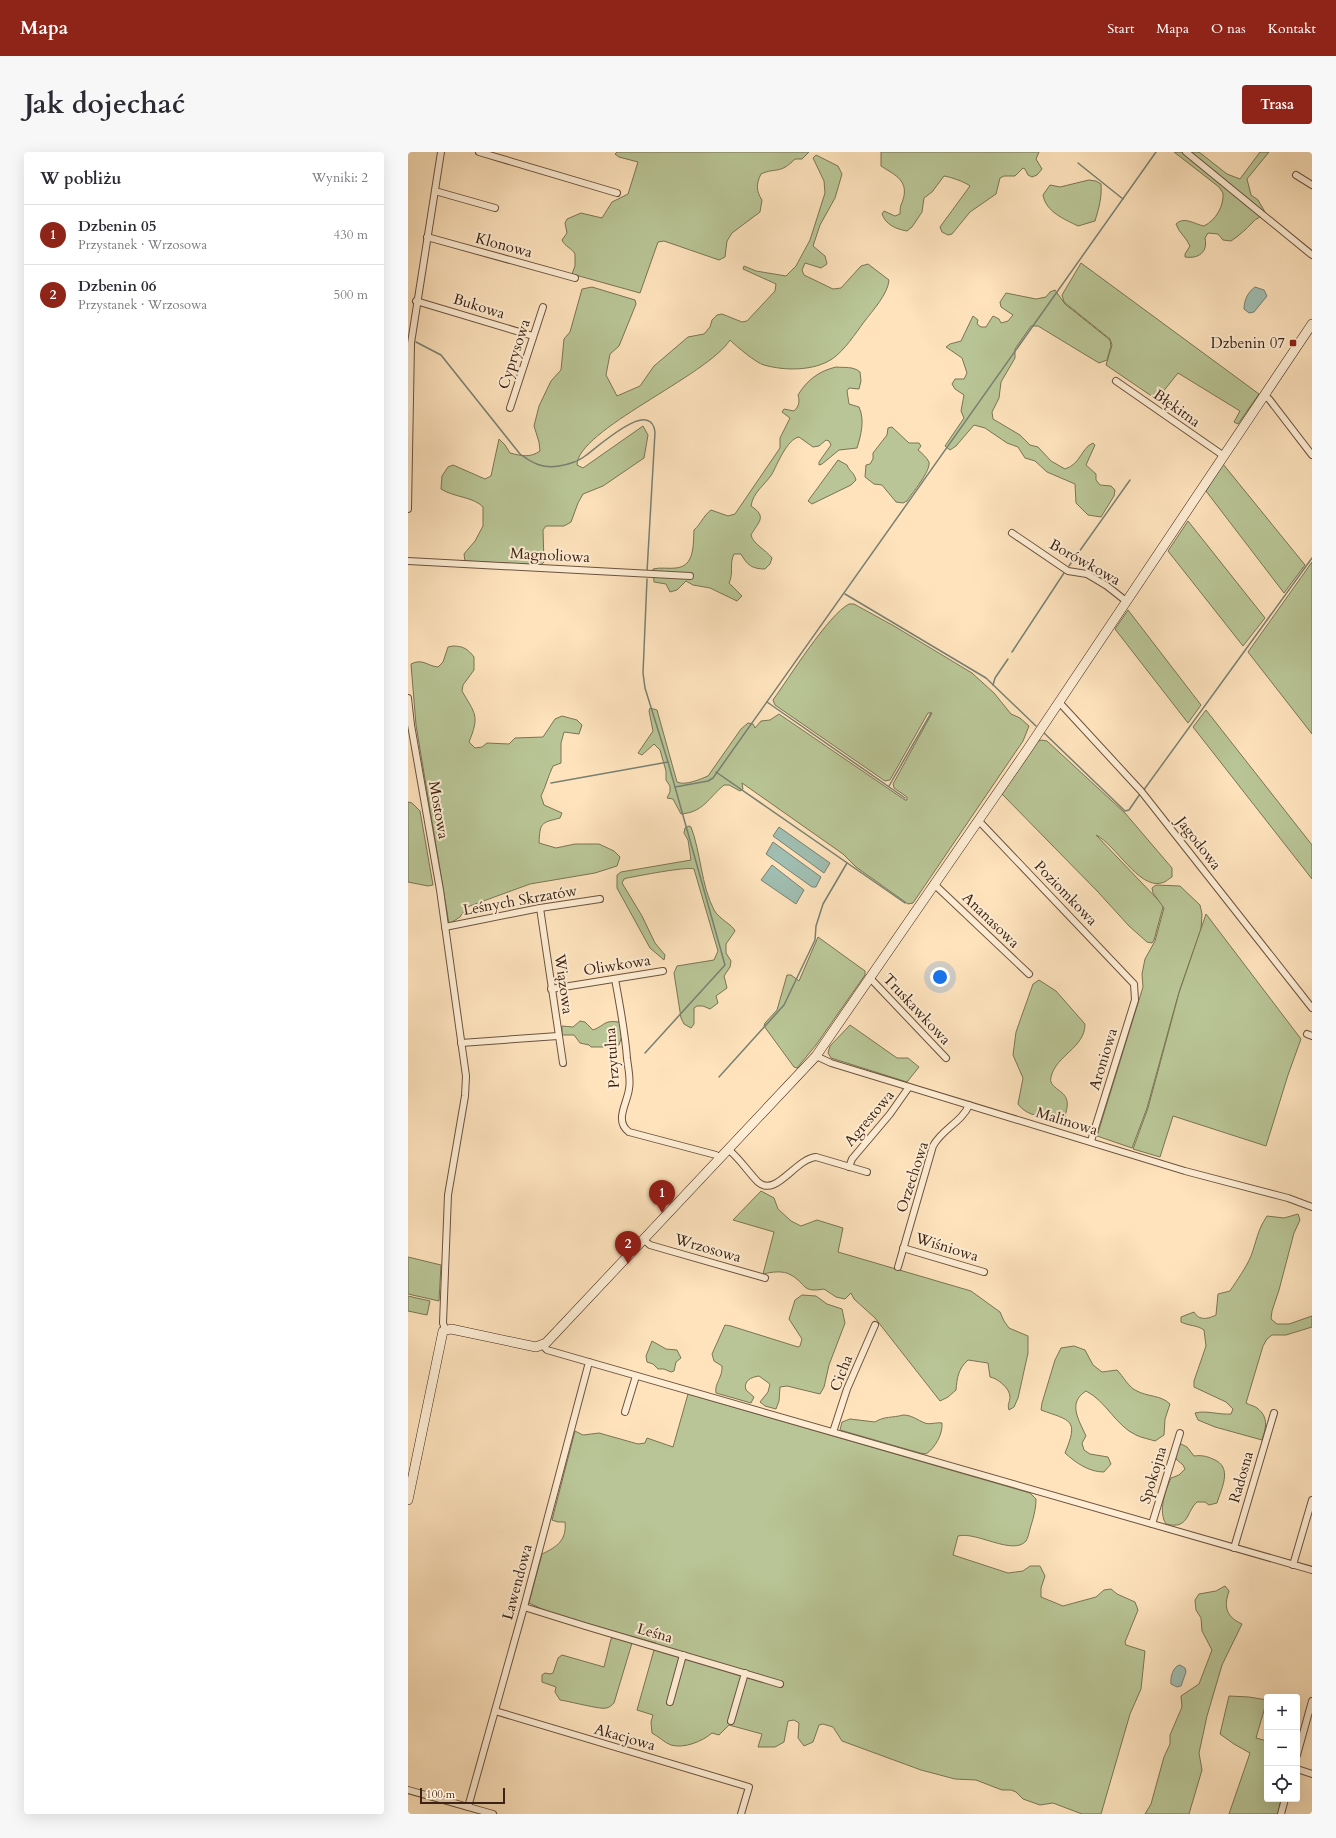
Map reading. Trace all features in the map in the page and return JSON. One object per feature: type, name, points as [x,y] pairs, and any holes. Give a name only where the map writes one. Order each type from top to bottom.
[{"type":"street","points":[[408,509],[411,343],[416,301],[441,152]]},
{"type":"street","points":[[479,152],[617,193]]},
{"type":"street","points":[[1186,152],[1312,255]]},
{"type":"street","points":[[1296,175],[1312,185]]},
{"type":"street","points":[[434,191],[495,208]]},
{"type":"street","name":"Klonowa","points":[[427,237],[575,278]]},
{"type":"street","name":"Bukowa","points":[[416,301],[533,336]]},
{"type":"street","name":"Cyprysowa","points":[[510,408],[543,307]]},
{"type":"street","points":[[542,1346],[556,1334],[816,1056],[1059,702],[1312,324]]},
{"type":"street","name":"Błękitna","points":[[1116,381],[1224,456]]},
{"type":"street","points":[[1264,396],[1269,399],[1312,455]]},
{"type":"street","name":"Borówkowa","points":[[1012,534],[1068,571],[1088,574],[1108,586],[1126,601]]},
{"type":"street","name":"Magnoliowa","points":[[408,561],[690,576]]},
{"type":"street","name":"Mostowa","points":[[408,698],[445,927],[466,1089],[448,1195],[443,1323],[446,1329]]},
{"type":"street","name":"Jagodowa","points":[[1059,702],[1063,704],[1141,791],[1312,1008]]},
{"type":"street","name":"Poziomkowa","points":[[978,820],[1134,984]]},
{"type":"street","name":"Ananasowa","points":[[934,884],[1029,974]]},
{"type":"street","name":"Leśnych Skrzatów","points":[[445,927],[540,908],[600,899]]},
{"type":"street","name":"Wiązowa","points":[[540,908],[563,1063]]},
{"type":"street","name":"Oliwkowa","points":[[551,989],[663,971]]},
{"type":"street","name":"Truskawkowa","points":[[870,978],[946,1058]]},
{"type":"street","name":"Przytulna","points":[[615,979],[624,1024],[629,1078],[629,1089],[621,1123],[629,1132],[716,1155],[720,1159]]},
{"type":"street","name":"Aroniowa","points":[[1091,1141],[1136,1000],[1134,984]]},
{"type":"street","points":[[461,1043],[558,1036]]},
{"type":"street","name":"Malinowa","points":[[816,1056],[830,1063],[1091,1141],[1192,1173],[1288,1198],[1312,1207]]},
{"type":"street","name":"Agrestowa","points":[[849,1167],[852,1159],[890,1114],[910,1087]]},
{"type":"street","name":"Orzechowa","points":[[898,1267],[933,1146],[941,1134],[963,1114],[969,1105]]},
{"type":"street","points":[[729,1150],[759,1183],[766,1186],[774,1186],[808,1158],[816,1157],[867,1172]]},
{"type":"street","name":"Wrzosowa","points":[[644,1240],[650,1245],[765,1278]]},
{"type":"street","name":"Wiśniowa","points":[[903,1248],[984,1272]]},
{"type":"street","name":"Cicha","points":[[833,1432],[847,1389],[875,1325]]},
{"type":"street","points":[[408,1500],[440,1340],[443,1331],[446,1329],[530,1346],[542,1346],[547,1350],[636,1376],[1312,1570]]},
{"type":"street","name":"Lawendowa","points":[[468,1807],[524,1607],[589,1362]]},
{"type":"street","points":[[625,1412],[636,1376]]},
{"type":"street","name":"Radosna","points":[[1234,1548],[1274,1413]]},
{"type":"street","name":"Spokojna","points":[[1152,1524],[1180,1433]]},
{"type":"street","points":[[1293,1565],[1312,1500]]},
{"type":"street","name":"Leśna","points":[[524,1607],[780,1684]]},
{"type":"street","points":[[670,1702],[683,1655]]},
{"type":"street","points":[[732,1721],[745,1674]]},
{"type":"street","points":[[1300,1744],[1312,1701]]},
{"type":"street","name":"Akacjowa","points":[[495,1711],[749,1787],[741,1814]]},
{"type":"street","points":[[1300,1770],[1312,1774]]},
{"type":"street","points":[[408,1790],[493,1814]]},
{"type":"street","points":[[1280,1814],[1284,1802]]},
{"type":"green space","points":[[617,152],[809,152],[802,159],[795,159],[781,169],[761,174],[757,187],[762,200],[760,212],[732,233],[727,241],[725,257],[719,260],[664,241],[658,242],[640,293],[572,274],[575,266],[575,254],[562,240],[567,233],[565,223],[567,219],[581,213],[602,218],[612,202],[628,194],[638,162],[619,157],[615,154]]},
{"type":"green space","points":[[881,152],[1039,152],[1036,159],[1042,169],[1037,175],[1032,177],[1028,175],[1023,168],[1015,176],[1004,176],[1000,178],[996,194],[970,212],[952,234],[948,235],[942,232],[940,227],[970,186],[958,180],[944,176],[932,192],[924,198],[922,212],[912,227],[907,231],[889,224],[882,214],[884,211],[895,216],[900,214],[904,190],[901,181],[881,166]]},
{"type":"green space","points":[[1174,152],[1199,152],[1227,174],[1240,179],[1260,152],[1269,152],[1247,179],[1251,195],[1258,200],[1265,212],[1231,241],[1223,240],[1218,234],[1208,233],[1205,238],[1206,243],[1204,251],[1198,256],[1185,257],[1185,254],[1190,246],[1176,224],[1182,221],[1189,221],[1204,226],[1216,216],[1221,208],[1223,193],[1219,187]]},
{"type":"green space","points":[[816,155],[838,166],[842,174],[835,198],[820,225],[813,246],[825,256],[827,264],[821,268],[805,263],[802,270],[804,275],[833,289],[841,288],[861,266],[868,264],[889,280],[886,291],[880,302],[845,347],[832,359],[825,363],[808,368],[790,369],[760,364],[730,340],[717,354],[696,370],[619,420],[598,436],[583,451],[577,465],[583,468],[643,426],[648,435],[644,458],[603,486],[583,494],[571,522],[564,526],[546,526],[543,530],[544,562],[541,565],[465,561],[464,554],[475,541],[483,526],[483,507],[474,501],[451,494],[441,489],[442,476],[448,467],[453,465],[485,479],[491,476],[499,439],[510,453],[526,456],[533,455],[540,451],[534,426],[539,406],[551,381],[561,370],[564,339],[570,332],[582,289],[592,287],[635,300],[636,304],[619,346],[610,354],[606,375],[617,396],[640,386],[654,366],[688,337],[704,334],[710,327],[712,320],[717,315],[722,314],[742,322],[747,321],[775,291],[776,284],[743,269],[744,266],[756,271],[786,276],[796,266],[810,240],[825,193],[824,181],[813,158]]},
{"type":"green space","points":[[1089,180],[1096,181],[1101,184],[1100,202],[1095,221],[1078,226],[1056,214],[1045,201],[1043,195],[1050,185],[1060,187]]},
{"type":"green space","points":[[1081,263],[1259,394],[1238,424],[1234,422],[1240,411],[1178,373],[1158,398],[1153,397],[1106,365],[1112,345],[1110,339],[1064,302],[1062,295]]},
{"type":"green space","points":[[1055,290],[1065,304],[1110,340],[1111,346],[1107,360],[1099,363],[1038,326],[1031,326],[1015,349],[1015,358],[1001,382],[999,398],[992,412],[993,419],[1020,435],[1030,445],[1038,447],[1051,461],[1065,469],[1074,464],[1086,448],[1093,443],[1095,445],[1086,465],[1096,474],[1096,480],[1100,485],[1111,486],[1115,490],[1114,496],[1101,517],[1088,515],[1076,503],[1075,484],[1047,472],[1035,461],[1025,458],[1018,447],[1007,443],[985,428],[974,425],[956,446],[950,450],[945,446],[964,418],[961,411],[964,395],[955,389],[952,384],[955,379],[964,379],[967,373],[962,358],[946,347],[950,344],[961,341],[973,316],[978,320],[977,324],[981,327],[986,327],[993,316],[999,319],[1001,323],[1008,321],[1013,315],[1001,307],[1000,302],[1006,293],[1036,299],[1046,297],[1050,292]]},
{"type":"green space","points":[[836,367],[852,368],[860,372],[861,381],[859,389],[849,388],[847,391],[849,404],[859,407],[862,417],[861,433],[857,448],[839,450],[819,465],[819,462],[831,445],[829,441],[826,440],[819,446],[813,447],[799,437],[790,442],[772,474],[754,497],[751,506],[759,513],[760,520],[751,535],[754,541],[772,558],[770,564],[765,569],[753,567],[745,561],[741,554],[734,554],[729,583],[742,596],[737,601],[710,588],[693,585],[686,581],[677,590],[670,592],[666,584],[654,582],[653,569],[676,568],[687,563],[692,554],[694,530],[711,510],[728,516],[735,514],[780,448],[780,438],[790,418],[782,412],[784,409],[794,411],[799,404],[798,395],[805,385],[824,371]]},
{"type":"green space","points":[[892,427],[909,443],[919,443],[921,446],[918,450],[929,462],[929,466],[924,476],[907,501],[903,503],[896,502],[882,485],[874,484],[865,477],[866,465],[870,464],[873,459],[873,453],[887,435],[888,428]]},
{"type":"green space","points":[[838,460],[847,465],[856,480],[851,485],[812,504],[808,501]]},
{"type":"green space","points":[[1223,464],[1305,565],[1284,593],[1206,491]]},
{"type":"green space","points":[[1188,521],[1265,618],[1243,646],[1168,551]]},
{"type":"green space","points":[[1312,562],[1312,734],[1248,652]]},
{"type":"green space","points":[[849,604],[854,604],[894,626],[972,673],[994,693],[1011,714],[1020,718],[1029,726],[1023,741],[913,903],[908,904],[856,867],[843,854],[742,783],[743,789],[740,791],[729,785],[724,785],[705,804],[689,813],[681,814],[673,799],[667,798],[670,792],[670,786],[666,780],[666,771],[660,750],[654,744],[642,755],[638,753],[653,731],[649,711],[650,708],[657,710],[677,782],[693,782],[708,776],[741,729],[748,723],[753,724],[755,728],[761,721],[770,720],[779,714],[907,800],[907,797],[894,788],[893,784],[932,713],[928,713],[890,780],[885,781],[775,705],[773,700],[820,633],[840,610]]},
{"type":"green space","points":[[1128,610],[1201,705],[1188,723],[1115,629]]},
{"type":"green space","points":[[453,646],[465,648],[474,657],[474,670],[463,685],[462,691],[473,710],[475,720],[469,742],[475,748],[482,747],[487,743],[509,744],[515,738],[543,737],[555,719],[562,716],[577,720],[582,725],[579,734],[564,732],[561,743],[561,763],[553,766],[541,796],[544,805],[562,813],[560,818],[543,824],[540,831],[539,843],[556,848],[575,844],[599,844],[614,851],[620,857],[617,866],[595,873],[530,884],[467,907],[460,917],[449,924],[416,725],[411,664],[415,662],[422,662],[438,667],[443,662],[448,647]]},
{"type":"green space","points":[[1206,710],[1312,845],[1312,879],[1193,727]]},
{"type":"green space","points":[[1038,741],[1047,741],[1125,813],[1172,868],[1172,877],[1162,883],[1153,883],[1136,873],[1111,847],[1096,835],[1162,904],[1163,907],[1152,943],[1147,942],[1129,926],[1098,892],[1002,794]]},
{"type":"green space","points":[[408,802],[412,803],[420,811],[433,885],[428,886],[408,882]]},
{"type":"green space","points":[[689,826],[691,827],[697,847],[706,890],[714,910],[722,919],[732,926],[735,931],[726,944],[726,953],[731,961],[730,967],[724,976],[727,988],[716,996],[718,1003],[710,1009],[703,1006],[697,1006],[694,1008],[694,1024],[691,1028],[684,1024],[681,1018],[674,973],[677,966],[714,960],[718,951],[694,869],[673,870],[627,878],[624,879],[622,883],[642,916],[655,943],[665,955],[664,960],[650,948],[617,888],[617,875],[621,872],[691,860],[688,840],[684,833],[685,828]]},
{"type":"green space","points":[[1156,885],[1180,886],[1200,905],[1202,914],[1201,929],[1179,992],[1147,1108],[1132,1148],[1097,1136],[1143,987],[1142,974],[1145,959],[1155,941],[1164,908],[1153,893],[1152,888]]},
{"type":"green space","points":[[1206,914],[1301,1039],[1266,1146],[1173,1116],[1160,1157],[1133,1149],[1148,1108],[1179,993]]},
{"type":"green space","points":[[818,937],[865,971],[865,975],[816,1045],[797,1068],[794,1067],[764,1026],[777,1010],[787,975],[791,975],[799,981]]},
{"type":"green space","points":[[1039,980],[1056,991],[1085,1024],[1084,1032],[1076,1046],[1058,1063],[1051,1077],[1054,1086],[1064,1095],[1067,1100],[1065,1117],[1060,1120],[1031,1114],[1026,1112],[1018,1104],[1023,1078],[1013,1055],[1016,1032],[1033,984]]},
{"type":"green space","points":[[580,1021],[585,1022],[593,1030],[607,1022],[619,1022],[622,1028],[622,1033],[619,1045],[591,1047],[580,1043],[574,1035],[562,1035],[562,1026],[573,1027]]},
{"type":"green space","points":[[850,1025],[897,1058],[908,1058],[919,1067],[907,1082],[831,1058],[828,1053],[830,1046]]},
{"type":"green space","points":[[761,1191],[774,1198],[778,1209],[791,1221],[801,1226],[817,1220],[843,1228],[838,1252],[971,1291],[1000,1312],[1009,1328],[1028,1336],[1028,1353],[1018,1398],[1014,1407],[1009,1410],[1008,1406],[1010,1399],[1008,1390],[1003,1384],[990,1377],[988,1363],[968,1360],[962,1367],[959,1374],[956,1390],[948,1397],[940,1401],[875,1318],[854,1299],[851,1293],[845,1299],[836,1297],[824,1289],[808,1289],[796,1278],[785,1272],[763,1274],[774,1232],[733,1220]]},
{"type":"green space","points":[[1298,1214],[1300,1220],[1294,1233],[1271,1319],[1277,1324],[1289,1324],[1312,1316],[1312,1327],[1286,1335],[1272,1335],[1267,1339],[1263,1346],[1246,1403],[1261,1411],[1265,1419],[1265,1431],[1262,1440],[1215,1427],[1198,1420],[1195,1413],[1204,1412],[1231,1414],[1233,1409],[1226,1402],[1194,1387],[1194,1381],[1206,1346],[1204,1330],[1181,1322],[1181,1317],[1194,1312],[1201,1318],[1216,1315],[1218,1294],[1230,1291],[1247,1265],[1259,1231],[1267,1216],[1284,1218]]},
{"type":"green space","points":[[408,1257],[441,1265],[439,1301],[408,1294]]},
{"type":"green space","points":[[802,1295],[816,1296],[827,1304],[842,1309],[845,1323],[829,1365],[824,1387],[820,1394],[787,1386],[780,1387],[779,1401],[776,1409],[765,1406],[760,1402],[768,1392],[770,1384],[759,1376],[748,1380],[745,1387],[746,1390],[754,1397],[751,1403],[716,1393],[716,1387],[721,1374],[722,1366],[714,1361],[712,1354],[725,1325],[798,1347],[800,1346],[802,1339],[789,1319],[795,1300]]},
{"type":"green space","points":[[408,1296],[430,1301],[427,1315],[408,1311]]},
{"type":"green space","points":[[652,1341],[666,1349],[677,1350],[681,1358],[676,1362],[674,1371],[671,1372],[664,1369],[658,1369],[653,1364],[647,1362],[646,1356]]},
{"type":"green space","points":[[1074,1346],[1085,1350],[1093,1365],[1102,1372],[1117,1370],[1134,1389],[1141,1393],[1163,1399],[1170,1404],[1165,1419],[1164,1435],[1155,1441],[1138,1436],[1129,1431],[1093,1395],[1086,1391],[1080,1396],[1077,1401],[1076,1412],[1086,1436],[1082,1443],[1084,1450],[1090,1454],[1108,1457],[1111,1464],[1104,1472],[1098,1472],[1083,1466],[1065,1453],[1071,1433],[1070,1423],[1065,1419],[1041,1410],[1055,1360],[1061,1348]]},
{"type":"green space","points":[[688,1394],[1030,1493],[1036,1499],[1034,1514],[1026,1541],[1020,1545],[1012,1546],[966,1535],[958,1536],[953,1555],[1008,1573],[1023,1571],[1030,1566],[1040,1566],[1045,1576],[1041,1588],[1041,1597],[1063,1606],[1096,1597],[1104,1590],[1111,1589],[1117,1594],[1135,1602],[1138,1610],[1125,1642],[1126,1645],[1145,1651],[1141,1689],[1130,1714],[1101,1814],[1082,1814],[1053,1803],[1040,1805],[1023,1799],[1016,1792],[1011,1790],[1002,1790],[976,1780],[955,1779],[921,1770],[842,1741],[833,1727],[823,1724],[819,1725],[813,1742],[804,1746],[798,1738],[799,1723],[794,1720],[788,1721],[784,1742],[775,1747],[758,1747],[762,1734],[729,1725],[719,1735],[712,1733],[704,1739],[682,1746],[671,1745],[652,1733],[651,1722],[653,1715],[637,1710],[656,1643],[555,1615],[529,1603],[542,1554],[556,1546],[563,1538],[565,1522],[552,1520],[575,1431],[583,1435],[599,1433],[638,1444],[645,1443],[647,1438],[673,1447]]},
{"type":"green space","points":[[903,1415],[912,1417],[927,1424],[942,1423],[938,1440],[926,1454],[840,1430],[842,1422],[850,1419],[875,1422],[885,1418]]},
{"type":"green space","points":[[1181,1444],[1187,1447],[1194,1456],[1206,1456],[1219,1463],[1223,1467],[1224,1472],[1223,1484],[1217,1503],[1209,1505],[1205,1502],[1197,1502],[1183,1522],[1173,1525],[1166,1524],[1162,1508],[1167,1489],[1171,1478],[1179,1475],[1185,1469],[1176,1459],[1176,1450]]},
{"type":"green space","points":[[1225,1586],[1229,1591],[1226,1602],[1228,1611],[1233,1618],[1242,1624],[1222,1665],[1207,1716],[1199,1753],[1202,1770],[1189,1814],[1145,1814],[1151,1804],[1164,1757],[1170,1744],[1170,1735],[1182,1707],[1181,1696],[1199,1684],[1212,1650],[1202,1631],[1201,1618],[1196,1610],[1195,1600],[1199,1594],[1216,1591]]},
{"type":"green space","points":[[614,1637],[630,1641],[632,1643],[614,1703],[609,1707],[598,1708],[560,1700],[555,1692],[556,1687],[542,1682],[542,1675],[545,1673],[553,1673],[558,1658],[562,1655],[604,1667],[611,1639]]},
{"type":"green space","points":[[1229,1696],[1264,1700],[1264,1710],[1256,1738],[1264,1740],[1264,1802],[1280,1802],[1278,1814],[1229,1814],[1250,1753],[1220,1734]]},
{"type":"shaded area","points":[[1255,287],[1264,290],[1267,296],[1254,312],[1249,313],[1244,309],[1245,302],[1248,294]]},
{"type":"shaded area","points":[[779,827],[830,863],[824,873],[773,836]]},
{"type":"shaded area","points":[[773,842],[821,877],[816,887],[812,887],[766,854]]},
{"type":"shaded area","points":[[772,865],[804,890],[796,904],[761,880]]},
{"type":"shaded area","points":[[1180,1665],[1185,1668],[1186,1672],[1181,1686],[1177,1687],[1171,1684],[1171,1679],[1172,1673]]},
{"type":"waterway","points":[[675,787],[708,781],[713,778],[1156,152]]},
{"type":"waterway","points":[[1078,163],[1123,199]]},
{"type":"waterway","points":[[416,342],[441,355],[520,454],[543,466],[553,467],[573,462],[582,458],[611,436],[634,422],[644,420],[651,423],[655,432],[647,572]]},
{"type":"waterway","points":[[1069,566],[1130,480]]},
{"type":"waterway","points":[[1143,791],[1312,558]]},
{"type":"waterway","points":[[1012,652],[1064,573]]},
{"type":"waterway","points":[[645,1053],[725,965],[668,762],[645,688],[643,673],[647,579]]},
{"type":"waterway","points":[[845,594],[986,678],[1036,726]]},
{"type":"waterway","points":[[993,685],[995,678],[1008,659]]},
{"type":"waterway","points":[[767,702],[905,798]]},
{"type":"waterway","points":[[889,786],[931,713]]},
{"type":"waterway","points":[[1043,732],[1125,811],[1129,810],[1140,794]]},
{"type":"waterway","points":[[551,783],[668,762]]},
{"type":"waterway","points":[[716,772],[905,903]]},
{"type":"waterway","points":[[719,1077],[784,1005],[815,940],[816,926],[823,904],[847,863]]},
{"type":"place","name":"Dzbenin 07","points":[[1293,343]]},
{"type":"place","name":"Dzbenin 05","points":[[662,1213]]},
{"type":"place","name":"Dzbenin 06","points":[[628,1264]]}]
